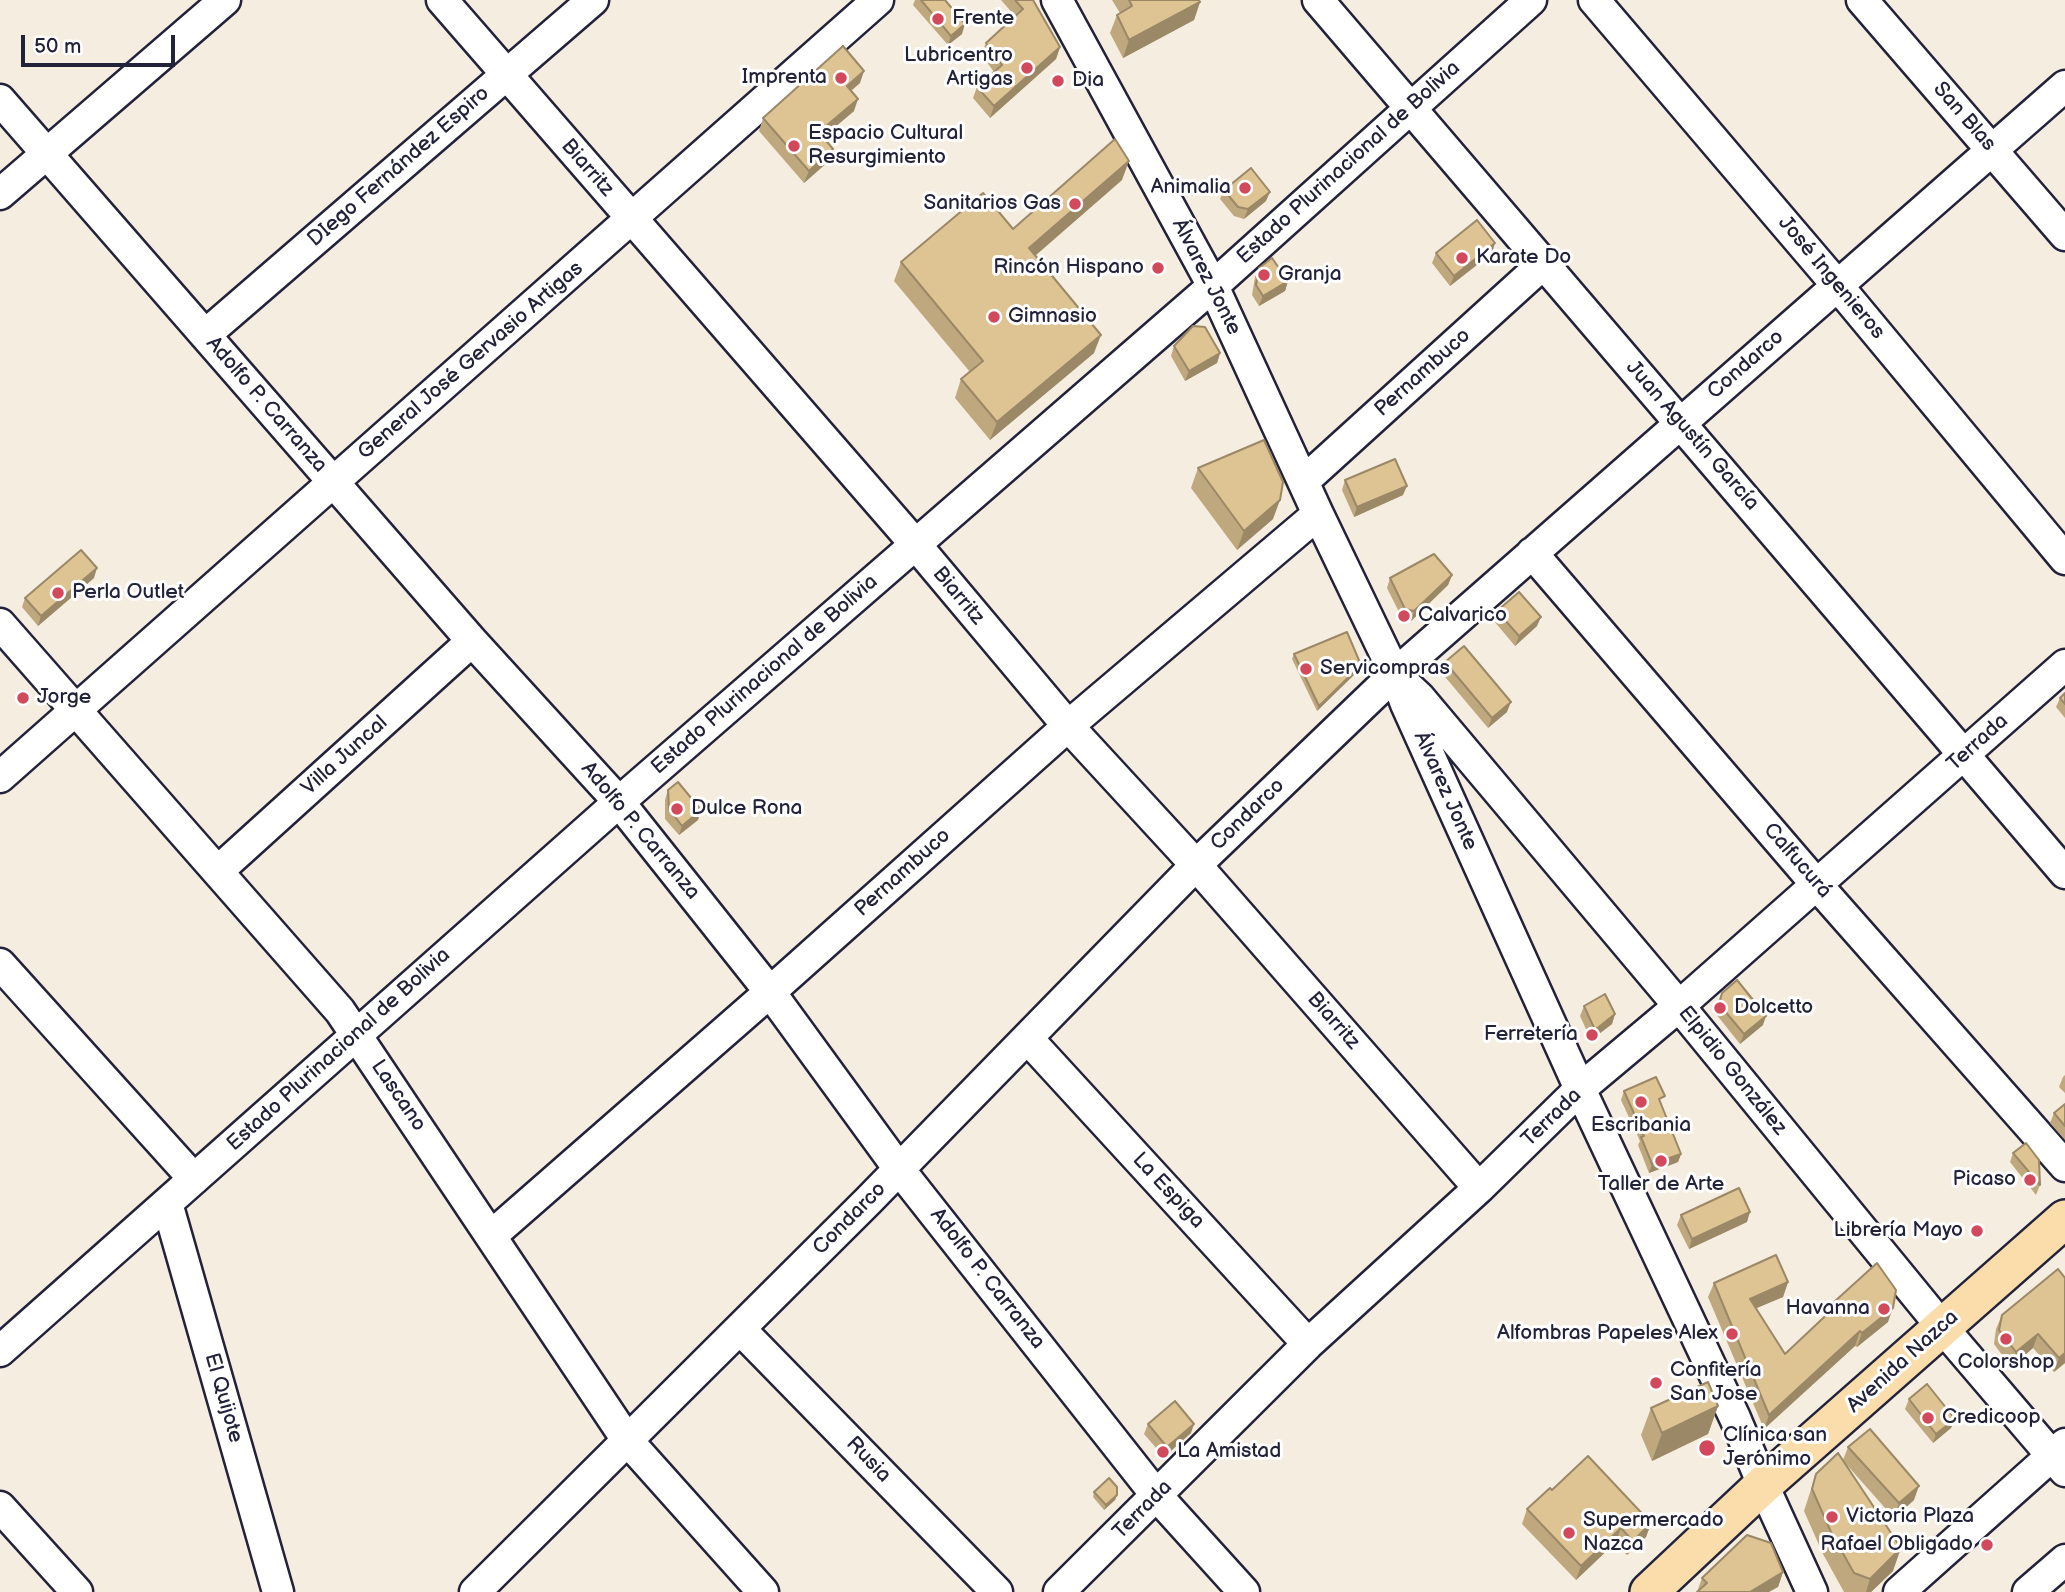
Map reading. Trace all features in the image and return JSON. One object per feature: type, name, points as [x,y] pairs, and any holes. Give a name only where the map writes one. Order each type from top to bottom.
[{"type":"main road","name":"Avenida Nazca","points":[[1649,1592],[1763,1485],[2065,1219]]},
{"type":"street","points":[[0,194],[225,0]]},
{"type":"street","name":"Biarritz","points":[[442,0],[916,545],[1068,726],[1196,865],[1479,1188]]},
{"type":"street","name":"DIego Fernández Espiro","points":[[205,335],[593,0]]},
{"type":"street","name":"General José Gervasio Artigas","points":[[0,777],[878,0]]},
{"type":"street","name":"Álvarez Jonte","points":[[1057,0],[1213,286],[1395,674],[1406,704],[1580,1089],[1735,1418],[1812,1592]]},
{"type":"street","name":"Juan Agustín García","points":[[1318,0],[2065,873]]},
{"type":"street","name":"Estado Plurinacional de Bolivia","points":[[0,1351],[619,802],[1213,286],[1531,0]]},
{"type":"street","name":"José Ingenieros","points":[[1594,0],[1837,285],[2065,559]]},
{"type":"street","name":"San Blas","points":[[1862,0],[2065,236]]},
{"type":"street","name":"Condarco","points":[[475,1592],[1028,1039],[1196,865],[1395,674],[2065,86]]},
{"type":"street","name":"Adolfo P. Carranza","points":[[0,100],[472,641],[619,802],[770,992],[899,1169],[1157,1496],[1244,1592]]},
{"type":"street","name":"Pernambuco","points":[[1304,481],[1543,264]]},
{"type":"street","name":"Pernambuco","points":[[491,1236],[1068,726],[1318,514]]},
{"type":"street","name":"Calfucurá","points":[[1532,553],[1817,885],[2065,1166]]},
{"type":"street","name":"Lascano","points":[[0,624],[340,1011],[627,1440],[763,1592]]},
{"type":"street","name":"Villa Juncal","points":[[218,871],[472,641]]},
{"type":"street","name":"Terrada","points":[[1059,1592],[1308,1344],[1479,1188],[1580,1089],[1679,1006],[2065,665]]},
{"type":"street","name":"Elpidio González","points":[[1395,674],[1419,697],[1679,1006],[1942,1327],[2061,1457]]},
{"type":"street","points":[[0,964],[194,1179]]},
{"type":"street","name":"La Espiga","points":[[1028,1039],[1308,1344]]},
{"type":"street","name":"El Quijote","points":[[167,1203],[278,1592]]},
{"type":"street","name":"Rusia","points":[[740,1329],[997,1592]]},
{"type":"street","points":[[1899,1592],[2061,1457]]},
{"type":"street","points":[[0,1507],[77,1592]]},
{"type":"street","points":[[2028,1592],[2065,1560]]},
{"type":"building","points":[[921,0],[945,0],[965,24],[951,36]]},
{"type":"building","points":[[1015,0],[1033,0],[1060,47],[994,106],[977,87],[1002,65],[986,43],[1023,9]]},
{"type":"building","points":[[1129,0],[1200,2],[1129,40],[1117,15],[1132,6]]},
{"type":"building","points":[[843,46],[864,71],[847,86],[858,99],[819,132],[833,149],[809,171],[763,118]]},
{"type":"building","name":"Gimnasio","points":[[1115,139],[1129,161],[1029,248],[1101,335],[997,422],[961,379],[983,361],[901,262],[983,193],[1013,229]]},
{"type":"building","name":"Animalia","points":[[1251,168],[1270,192],[1248,209],[1238,207],[1224,190]]},
{"type":"building","name":"Karate Do","points":[[1477,220],[1495,243],[1454,276],[1436,253]]},
{"type":"building","points":[[1272,258],[1288,281],[1263,296],[1256,285],[1259,268]]},
{"type":"building","points":[[1193,326],[1205,327],[1220,353],[1189,371],[1174,346]]},
{"type":"building","points":[[1264,440],[1283,482],[1280,500],[1244,531],[1198,468]]},
{"type":"building","points":[[1395,459],[1407,486],[1357,507],[1345,480]]},
{"type":"building","name":"Perla Outlet","points":[[81,550],[97,568],[41,616],[25,598]]},
{"type":"building","points":[[1434,554],[1452,575],[1414,611],[1405,609],[1390,578]]},
{"type":"building","points":[[1519,592],[1541,617],[1519,636],[1497,611]]},
{"type":"building","points":[[1347,632],[1361,665],[1319,706],[1294,654]]},
{"type":"building","points":[[1464,646],[1511,702],[1492,718],[1445,662]]},
{"type":"building","points":[[678,782],[701,810],[682,826],[669,809],[668,790]]},
{"type":"building","points":[[1737,980],[1766,1016],[1744,1034],[1719,1004],[1722,993]]},
{"type":"building","points":[[1605,994],[1615,1014],[1595,1030],[1584,1006]]},
{"type":"building","points":[[1656,1077],[1665,1096],[1659,1099],[1681,1154],[1652,1164],[1641,1137],[1644,1136],[1624,1091]]},
{"type":"building","points":[[2065,1104],[2065,1126],[2054,1113]]},
{"type":"building","points":[[2026,1143],[2039,1160],[2040,1185],[2013,1153]]},
{"type":"building","points":[[1739,1188],[1750,1212],[1692,1239],[1681,1215]]},
{"type":"building","points":[[1776,1255],[1788,1282],[1750,1299],[1785,1354],[1837,1305],[1834,1302],[1877,1263],[1896,1290],[1893,1308],[1862,1333],[1860,1331],[1769,1415],[1714,1283]]},
{"type":"building","points":[[2058,1269],[2065,1278],[2065,1353],[2059,1358],[2038,1334],[2016,1352],[1999,1330],[2002,1315]]},
{"type":"building","points":[[1708,1382],[1718,1406],[1662,1433],[1651,1408]]},
{"type":"building","points":[[1927,1384],[1955,1419],[1936,1434],[1909,1399]]},
{"type":"building","points":[[1175,1401],[1194,1424],[1167,1447],[1148,1424]]},
{"type":"building","points":[[1870,1429],[1919,1486],[1899,1503],[1848,1447]]},
{"type":"building","points":[[1838,1453],[1901,1548],[1870,1579],[1854,1573],[1831,1532],[1812,1489],[1816,1474]]},
{"type":"building","points":[[1588,1456],[1651,1523],[1633,1541],[1621,1528],[1581,1566],[1527,1509]]},
{"type":"building","points":[[1109,1478],[1117,1487],[1117,1495],[1106,1505],[1094,1492]]},
{"type":"building","points":[[1747,1535],[1771,1543],[1783,1572],[1750,1592],[1697,1592],[1707,1583],[1702,1578]]},
{"type":"place","name":"Frente","points":[[938,19]]},
{"type":"place","name":"Lubricentro Artigas","points":[[1027,68]]},
{"type":"place","name":"Imprenta","points":[[841,78]]},
{"type":"place","name":"Dia","points":[[1058,81]]},
{"type":"place","name":"Espacio Cultural Resurgimiento","points":[[794,146]]},
{"type":"place","name":"Animalia","points":[[1245,188]]},
{"type":"place","name":"Sanitarios Gas","points":[[1075,204]]},
{"type":"place","name":"Karate Do","points":[[1462,258]]},
{"type":"place","name":"Rincón Hispano","points":[[1158,268]]},
{"type":"place","name":"Granja","points":[[1264,275]]},
{"type":"place","name":"Gimnasio","points":[[994,317]]},
{"type":"place","name":"Perla Outlet","points":[[58,593]]},
{"type":"place","name":"Calvarico","points":[[1404,616]]},
{"type":"place","name":"Servicompras","points":[[1306,669]]},
{"type":"place","name":"Jorge","points":[[23,698]]},
{"type":"place","name":"Dulce Rona","points":[[677,809]]},
{"type":"place","name":"Dolcetto","points":[[1720,1008]]},
{"type":"place","name":"Ferretería","points":[[1592,1035]]},
{"type":"place","name":"Escribania","points":[[1641,1102]]},
{"type":"place","name":"Taller de Arte","points":[[1661,1161]]},
{"type":"place","name":"Picaso","points":[[2030,1180]]},
{"type":"place","name":"Librería Mayo","points":[[1977,1231]]},
{"type":"place","name":"Havanna","points":[[1884,1309]]},
{"type":"place","name":"Alfombras Papeles Alex","points":[[1732,1334]]},
{"type":"place","name":"Colorshop","points":[[2006,1339]]},
{"type":"place","name":"Confitería San Jose","points":[[1656,1383]]},
{"type":"place","name":"Credicoop","points":[[1928,1418]]},
{"type":"place","name":"Clínica san Jerónimo","points":[[1707,1448]]},
{"type":"place","name":"La Amistad","points":[[1163,1452]]},
{"type":"place","name":"Victoria Plaza","points":[[1832,1517]]},
{"type":"place","name":"Supermercado Nazca","points":[[1569,1533]]},
{"type":"place","name":"Rafael Obligado","points":[[1987,1545]]}]
